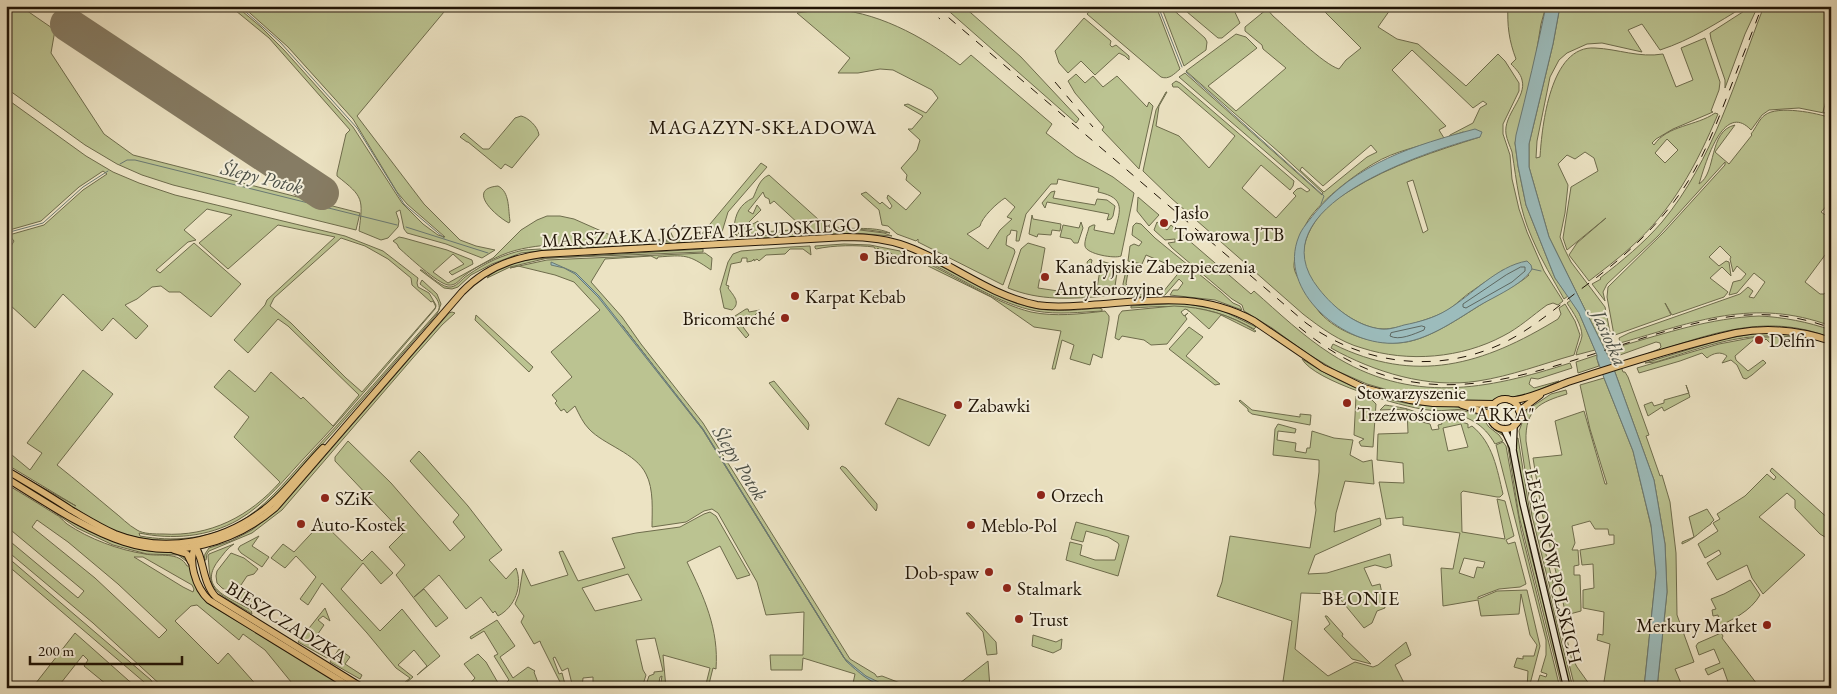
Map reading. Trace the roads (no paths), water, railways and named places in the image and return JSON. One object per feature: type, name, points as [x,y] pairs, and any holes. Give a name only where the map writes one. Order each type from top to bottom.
[{"type":"main road","name":"MARSZAŁKA JÓZEFA PIŁSUDSKIEGO","points":[[194,543],[212,543],[228,538],[253,525],[275,508],[464,290],[503,262],[530,256],[846,237],[881,239],[907,246],[1012,297],[1041,306],[1083,306],[1166,299],[1194,300],[1216,304],[1254,320],[1323,368],[1364,388],[1410,400],[1434,403],[1494,404]]},
{"type":"main road","points":[[1510,400],[1519,410],[1519,419],[1514,425],[1504,429],[1495,426],[1490,418],[1490,414],[1494,404],[1502,400],[1510,400],[1519,401],[1547,389],[1715,338],[1763,329],[1797,332],[1831,342]]},
{"type":"main road","points":[[1519,410],[1547,389]]},
{"type":"main road","name":"MARSZAŁKA JÓZEFA PIŁSUDSKIEGO","points":[[1454,404],[1475,408],[1490,414]]},
{"type":"main road","name":"LEGIONÓW POLSKICH","points":[[1513,450],[1514,425]]},
{"type":"main road","name":"MARSZAŁKA JÓZEFA PIŁSUDSKIEGO","points":[[194,543],[226,532],[265,509],[344,428]]},
{"type":"main road","name":"LEGIONÓW POLSKICH","points":[[1504,429],[1513,450],[1528,526],[1567,688]]},
{"type":"main road","points":[[6,470],[114,534],[147,542],[194,543]]},
{"type":"main road","points":[[6,478],[58,510],[100,532],[126,542],[168,548],[184,553],[189,557],[192,564]]},
{"type":"main road","points":[[168,548],[194,543]]},
{"type":"main road","name":"BIESZCZADZKA","points":[[194,543],[198,550],[208,588],[220,600],[363,688]]},
{"type":"main road","name":"BIESZCZADZKA","points":[[194,543],[192,564],[200,588],[205,596],[213,603],[352,688]]},
{"type":"main road","points":[[201,562],[203,552],[212,543]]},
{"type":"water","points":[[1546,6],[1560,6],[1529,144],[1529,167],[1549,237],[1612,364],[1654,480],[1665,544],[1667,592],[1657,688],[1644,688],[1656,573],[1651,525],[1633,451],[1579,313],[1555,278],[1526,205],[1518,166],[1515,143],[1516,135]]},
{"type":"water","points":[[1475,129],[1482,132],[1480,137],[1455,144],[1387,170],[1354,188],[1326,209],[1309,233],[1305,260],[1319,289],[1332,303],[1354,320],[1372,327],[1384,329],[1421,321],[1442,313],[1495,275],[1516,264],[1527,261],[1532,269],[1528,275],[1507,290],[1439,330],[1419,339],[1398,343],[1378,342],[1357,336],[1337,326],[1320,312],[1306,295],[1297,277],[1294,257],[1299,236],[1304,227],[1330,196],[1348,181],[1367,169],[1409,149]]},
{"type":"water","points":[[551,262],[576,273],[599,296],[703,429],[845,659],[866,676],[891,688],[872,681],[846,661],[703,430],[598,297],[575,274],[564,268],[551,265]]},
{"type":"waterway","points":[[239,6],[280,42],[357,128],[404,204],[444,238]]},
{"type":"waterway","points":[[1158,6],[1182,67]]},
{"type":"waterway","points":[[1186,72],[1324,196],[1321,204]]},
{"type":"waterway","name":"Ślepy Potok","points":[[120,164],[127,160],[135,160],[397,225]]},
{"type":"waterway","name":"Ślepy Potok","points":[[6,233],[43,223],[83,187],[108,171]]},
{"type":"waterway","name":"Ślepy Potok","points":[[406,227],[488,253]]},
{"type":"waterway","points":[[6,234],[12,241],[6,250]]},
{"type":"waterway","points":[[1532,269],[1541,271]]},
{"type":"railway","points":[[925,6],[940,19]]},
{"type":"railway","points":[[935,6],[1306,323],[1328,337],[1351,348],[1375,356],[1425,362],[1450,360],[1475,354],[1499,345],[1520,334],[1540,321],[1623,256],[1651,229],[1676,199],[1699,162],[1719,117],[1762,6]]},
{"type":"railway","points":[[1055,82],[1093,127]]},
{"type":"railway","points":[[1299,327],[1344,358],[1387,376],[1430,384],[1472,384],[1515,376],[1559,365],[1676,328],[1720,318],[1742,315],[1785,316],[1831,328]]},
{"type":"place","name":"Jasło Towarowa JTB","points":[[1164,223]]},
{"type":"place","name":"Biedronka","points":[[864,257]]},
{"type":"place","name":"Kanadyjskie Zabezpieczenia Antykorozyjne","points":[[1045,277]]},
{"type":"place","name":"Karpat Kebab","points":[[795,296]]},
{"type":"place","name":"Bricomarché","points":[[785,318]]},
{"type":"place","name":"Delfin","points":[[1759,340]]},
{"type":"place","name":"Stowarzyszenie Trzeźwościowe \"ARKA\"","points":[[1347,403]]},
{"type":"place","name":"Zabawki","points":[[958,405]]},
{"type":"place","name":"Orzech","points":[[1041,495]]},
{"type":"place","name":"SZiK","points":[[325,498]]},
{"type":"place","name":"Auto-Kostek","points":[[301,524]]},
{"type":"place","name":"Meblo-Pol","points":[[971,525]]},
{"type":"place","name":"Dob-spaw","points":[[989,572]]},
{"type":"place","name":"Stalmark","points":[[1007,588]]},
{"type":"place","name":"Trust","points":[[1019,619]]},
{"type":"place","name":"Merkury Market","points":[[1767,625]]},
{"type":"district","name":"MAGAZYN-SKŁADOWA","points":[[763,127]]},
{"type":"district","name":"BŁONIE","points":[[1361,598]]},
{"type":"water label","name":"Jasiołka","points":[[1610,338]]}]
